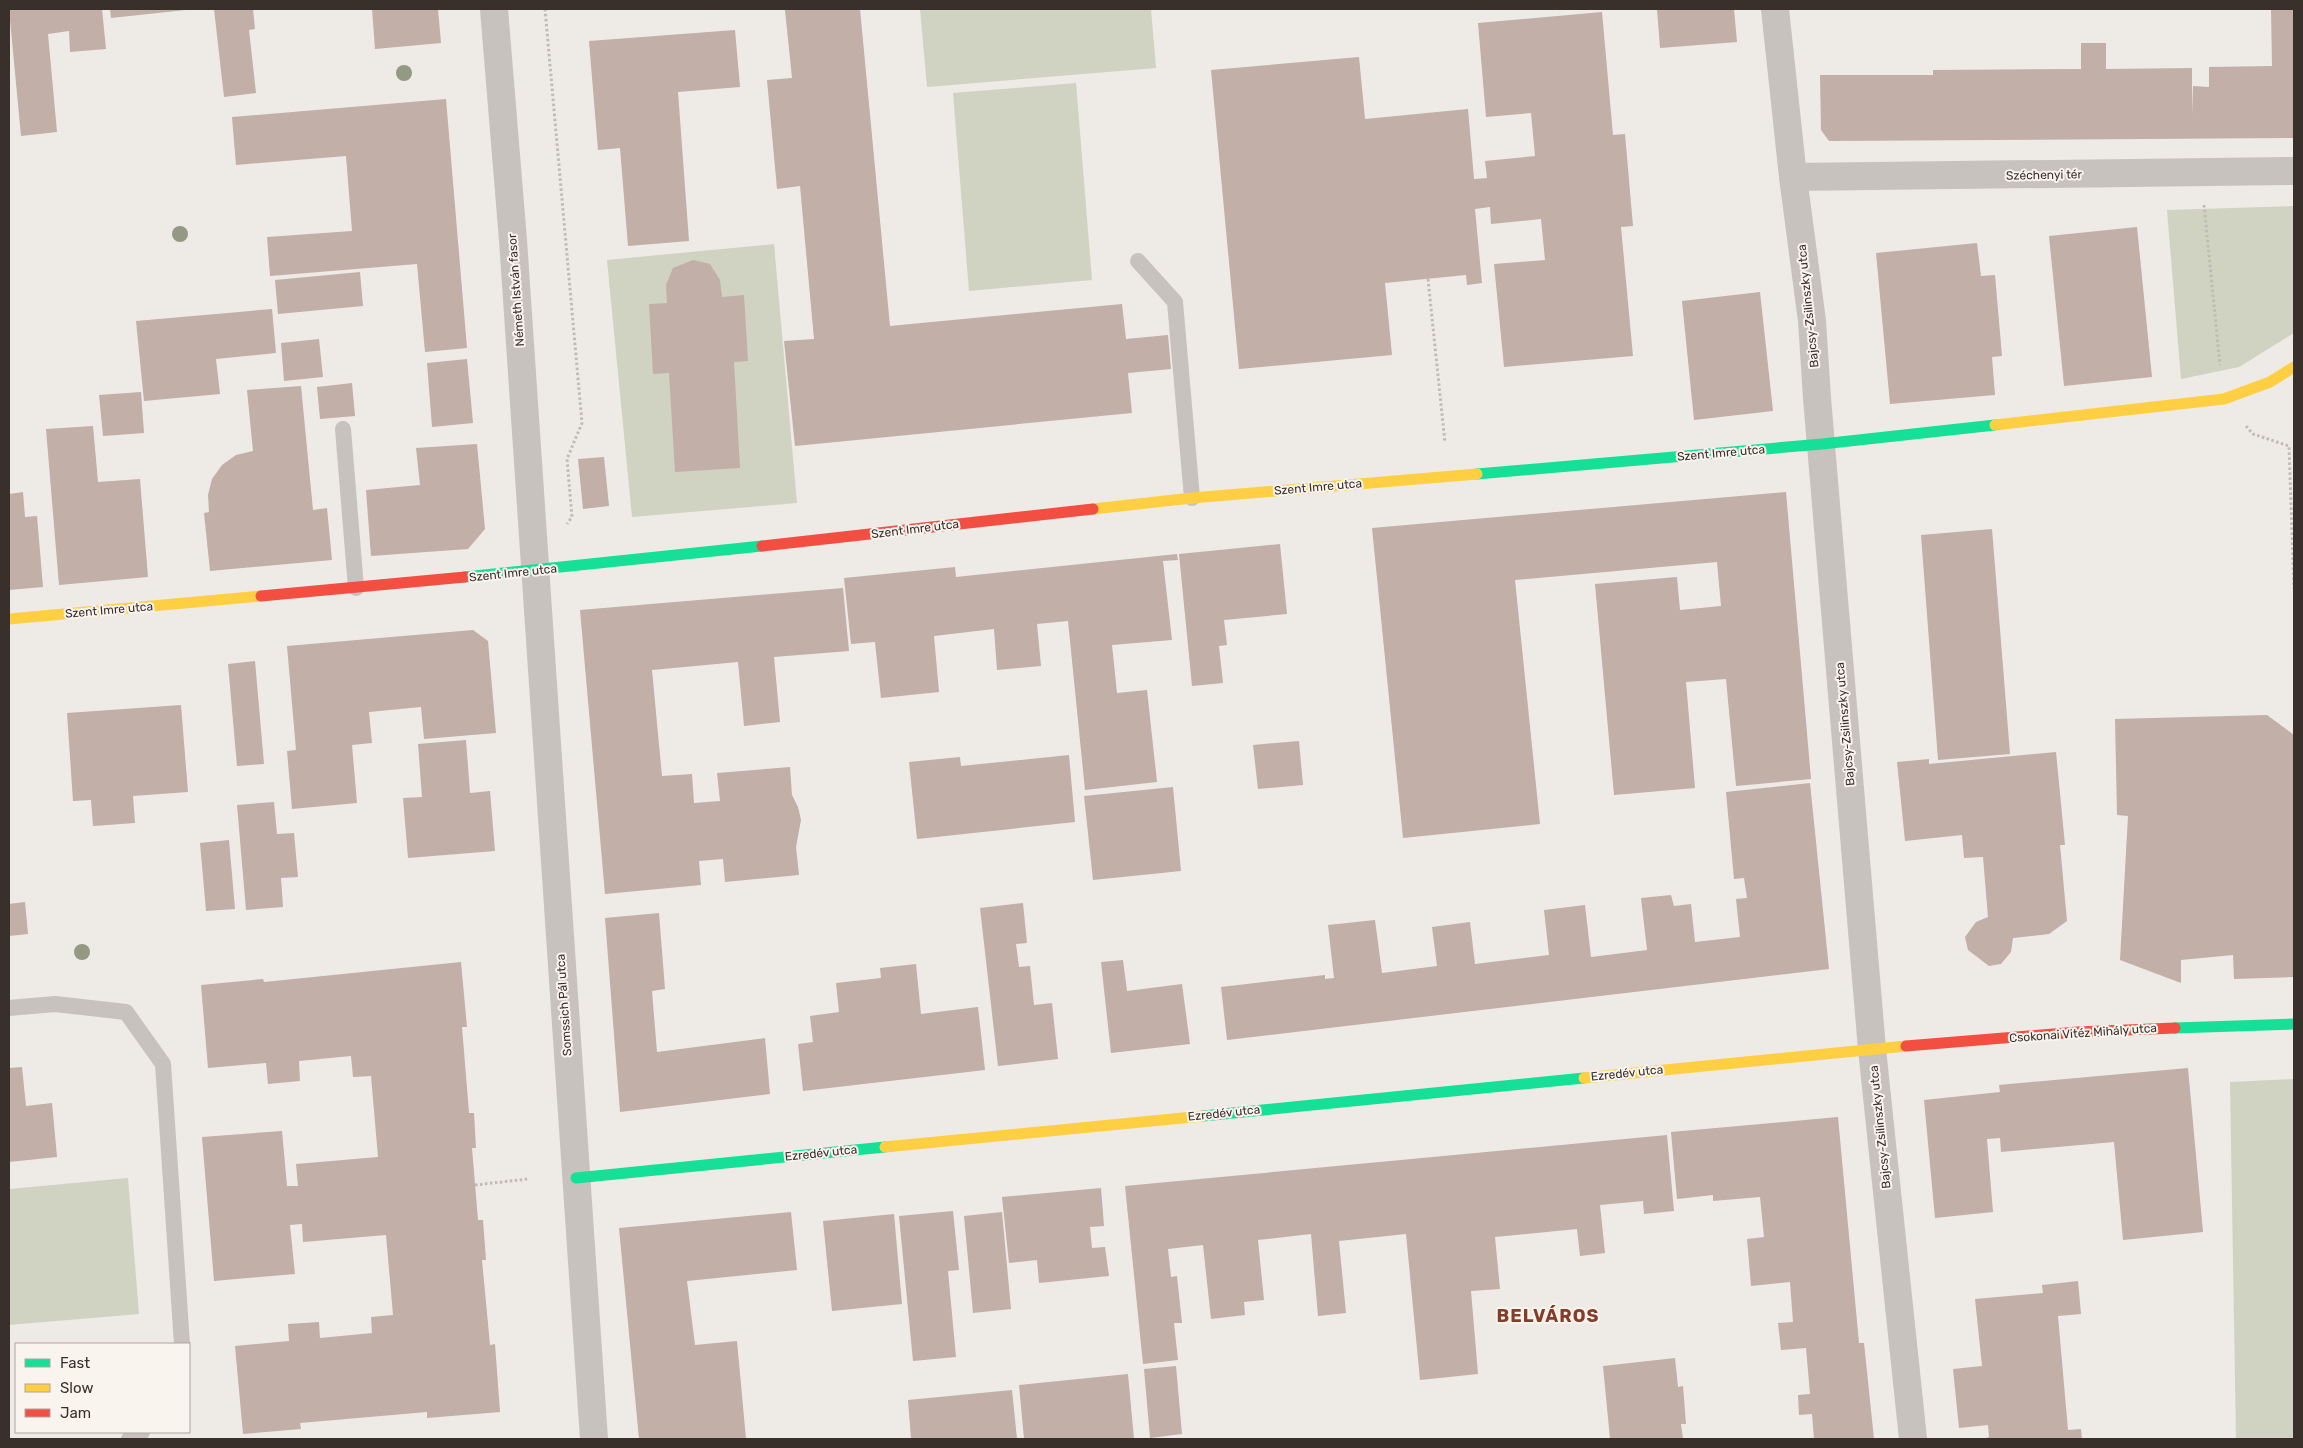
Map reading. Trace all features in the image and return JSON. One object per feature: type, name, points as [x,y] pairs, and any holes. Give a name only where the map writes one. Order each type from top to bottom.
[{"type":"street","name":"Németh István fasor","points":[[494,9],[513,240],[534,571]]},
{"type":"street","name":"Bajcsy-Zsilinszky utca","points":[[1775,9],[1793,177],[1812,321],[1872,1049],[1913,1439]]},
{"type":"street","name":"Széchenyi tér","points":[[1793,177],[2294,171]]},
{"type":"street","points":[[1822,444],[2224,399],[2270,382],[2294,367]]},
{"type":"street","name":"Szent Imre utca","points":[[9,619],[534,571],[1192,498],[1822,444]]},
{"type":"street","name":"Somssich Pál utca","points":[[534,571],[594,1439]]},
{"type":"street","name":"Csokonai Vitéz Mihály utca","points":[[1872,1049],[2078,1032],[2294,1024]]},
{"type":"street","name":"Ezredév utca","points":[[576,1178],[1872,1049]]},
{"type":"lane","points":[[1138,260],[1175,302],[1192,498]]},
{"type":"lane","points":[[343,429],[356,588]]},
{"type":"lane","points":[[9,1008],[55,1004],[126,1012],[163,1064],[182,1343]]},
{"type":"lane","points":[[129,1439],[140,1433]]},
{"type":"path","points":[[546,9],[582,424],[567,459],[572,517],[566,525]]},
{"type":"path","points":[[2201,173],[2224,399],[2253,434],[2289,446],[2294,589]]},
{"type":"path","points":[[1428,279],[1448,476]]},
{"type":"path","points":[[475,1185],[528,1179]]},
{"type":"green space","points":[[920,9],[1151,9],[1156,68],[927,87]]},
{"type":"green space","points":[[1076,83],[1092,280],[969,291],[953,93]]},
{"type":"green space","points":[[2294,206],[2294,333],[2239,367],[2181,379],[2167,210]]},
{"type":"green space","points":[[774,244],[797,503],[632,517],[607,260]]},
{"type":"green space","points":[[2294,1079],[2294,1439],[2236,1439],[2230,1082]]},
{"type":"green space","points":[[128,1178],[139,1314],[9,1325],[9,1189]]},
{"type":"building","points":[[9,9],[102,9],[106,49],[70,52],[69,31],[48,34],[57,132],[21,136]]},
{"type":"building","points":[[110,9],[186,9],[186,10],[111,18]]},
{"type":"building","points":[[214,9],[253,9],[255,29],[249,30],[256,93],[224,97]]},
{"type":"building","points":[[372,9],[438,9],[441,43],[375,49]]},
{"type":"building","points":[[860,9],[890,326],[1122,304],[1126,339],[1168,335],[1171,369],[1128,373],[1132,413],[795,446],[784,341],[814,339],[800,186],[777,189],[767,80],[792,78],[785,10]]},
{"type":"building","points":[[1657,9],[1734,9],[1737,42],[1660,48]]},
{"type":"building","points":[[2271,9],[2294,9],[2294,138],[1829,141],[1821,130],[1820,75],[1933,75],[1933,70],[2081,69],[2081,43],[2106,43],[2106,69],[2192,68],[2192,115],[2193,86],[2209,87],[2209,67],[2272,66]]},
{"type":"building","points":[[1602,12],[1613,135],[1625,134],[1633,226],[1621,227],[1633,356],[1504,367],[1494,264],[1545,260],[1541,219],[1491,224],[1490,207],[1475,209],[1482,283],[1467,285],[1466,275],[1385,283],[1392,355],[1239,369],[1211,70],[1359,57],[1365,119],[1468,109],[1474,179],[1487,178],[1485,161],[1535,156],[1531,113],[1486,117],[1478,23]]},
{"type":"building","points":[[735,30],[740,87],[678,92],[689,241],[628,246],[620,148],[598,150],[589,41]]},
{"type":"building","points":[[446,99],[467,348],[425,352],[417,264],[270,276],[267,237],[352,231],[346,156],[236,165],[232,117]]},
{"type":"building","points":[[2137,227],[2152,377],[2064,386],[2049,236]]},
{"type":"building","points":[[1977,243],[1981,276],[1995,275],[2002,356],[1992,357],[1995,395],[1890,404],[1876,253]]},
{"type":"building","points":[[693,260],[710,264],[720,280],[722,297],[744,295],[748,361],[734,362],[740,468],[675,472],[669,373],[653,374],[649,304],[667,303],[666,285],[673,268]]},
{"type":"building","points":[[360,272],[363,306],[278,314],[275,280]]},
{"type":"building","points":[[1760,292],[1773,411],[1694,420],[1682,301]]},
{"type":"building","points":[[272,309],[276,353],[216,359],[220,394],[144,401],[136,321]]},
{"type":"building","points":[[319,339],[323,377],[284,381],[281,343]]},
{"type":"building","points":[[467,359],[473,423],[432,427],[427,363]]},
{"type":"building","points":[[352,383],[355,416],[320,419],[317,387]]},
{"type":"building","points":[[301,386],[313,510],[327,508],[332,560],[210,571],[204,513],[209,512],[208,495],[212,479],[222,465],[236,455],[253,451],[247,390]]},
{"type":"building","points":[[141,392],[144,433],[103,436],[99,395]]},
{"type":"building","points":[[93,426],[98,482],[140,479],[148,577],[59,585],[46,429]]},
{"type":"building","points":[[477,444],[485,529],[468,549],[371,556],[366,490],[420,485],[416,448]]},
{"type":"building","points":[[604,457],[609,506],[583,509],[578,459]]},
{"type":"building","points":[[23,492],[25,517],[37,516],[43,587],[9,590],[9,494]]},
{"type":"building","points":[[1786,492],[1811,779],[1736,786],[1726,679],[1686,682],[1695,788],[1614,795],[1595,584],[1677,577],[1680,610],[1721,606],[1717,562],[1515,580],[1540,824],[1403,838],[1372,528]]},
{"type":"building","points":[[1992,529],[2010,754],[1938,760],[1921,535]]},
{"type":"building","points":[[1280,544],[1287,614],[1224,620],[1227,645],[1219,646],[1223,683],[1192,686],[1179,554]]},
{"type":"building","points":[[1177,554],[1178,560],[1163,561],[1172,640],[1112,645],[1117,693],[1147,690],[1157,782],[1085,790],[1068,621],[1037,624],[1041,666],[997,670],[994,629],[934,636],[939,692],[881,698],[875,642],[851,644],[844,578],[955,567],[956,577]]},
{"type":"building","points":[[843,588],[849,651],[774,657],[780,722],[744,726],[738,662],[652,670],[662,776],[692,774],[694,803],[720,801],[717,773],[790,767],[792,795],[798,807],[801,820],[796,847],[799,875],[725,882],[723,859],[699,861],[701,885],[605,894],[580,610]]},
{"type":"building","points":[[473,630],[488,641],[496,733],[424,739],[421,707],[369,712],[372,743],[352,745],[357,803],[292,809],[287,751],[296,750],[287,646]]},
{"type":"building","points":[[255,661],[264,764],[237,766],[228,664]]},
{"type":"building","points":[[181,705],[188,792],[133,796],[135,823],[93,826],[91,800],[73,801],[67,713]]},
{"type":"building","points":[[2267,715],[2294,735],[2294,977],[2234,979],[2233,955],[2181,960],[2181,983],[2120,960],[2128,816],[2117,815],[2115,719]]},
{"type":"building","points":[[466,740],[470,793],[490,791],[495,851],[408,858],[403,798],[422,797],[418,744]]},
{"type":"building","points":[[1299,741],[1303,785],[1258,789],[1253,745]]},
{"type":"building","points":[[2056,752],[2065,845],[2060,845],[2067,921],[2049,934],[2013,938],[2011,952],[2001,964],[1989,966],[1968,950],[1965,937],[1976,922],[1988,917],[1983,857],[1964,858],[1962,835],[1905,841],[1897,762],[1929,759],[1929,764]]},
{"type":"building","points":[[1069,755],[1075,822],[917,839],[909,762],[960,757],[961,766]]},
{"type":"building","points":[[1810,783],[1829,969],[1227,1040],[1221,987],[1325,975],[1325,979],[1334,978],[1328,925],[1375,920],[1382,973],[1437,966],[1432,927],[1470,922],[1475,964],[1549,955],[1544,910],[1585,905],[1591,957],[1647,950],[1641,898],[1671,895],[1674,906],[1691,904],[1695,942],[1740,937],[1736,899],[1747,898],[1744,878],[1734,879],[1726,792]]},
{"type":"building","points":[[1173,787],[1181,871],[1093,880],[1084,796]]},
{"type":"building","points":[[274,802],[277,834],[294,833],[298,877],[281,878],[283,907],[246,910],[237,805]]},
{"type":"building","points":[[229,840],[235,909],[206,911],[200,843]]},
{"type":"building","points":[[25,902],[28,934],[9,936],[9,904]]},
{"type":"building","points":[[1023,903],[1027,943],[1016,944],[1019,967],[1030,966],[1034,1005],[1052,1003],[1058,1059],[998,1066],[980,908]]},
{"type":"building","points":[[659,913],[665,989],[652,991],[657,1052],[765,1038],[770,1094],[620,1112],[605,918]]},
{"type":"building","points":[[1123,960],[1127,991],[1182,984],[1190,1044],[1111,1053],[1101,962]]},
{"type":"building","points":[[461,962],[467,1027],[462,1027],[469,1113],[474,1113],[476,1148],[472,1148],[478,1220],[483,1220],[486,1260],[482,1260],[490,1345],[495,1344],[500,1412],[427,1418],[427,1412],[300,1423],[301,1429],[243,1434],[235,1346],[289,1341],[288,1324],[319,1322],[320,1338],[372,1333],[371,1317],[393,1315],[386,1235],[303,1242],[302,1224],[290,1225],[295,1274],[214,1281],[202,1137],[282,1131],[287,1186],[298,1186],[296,1164],[378,1157],[371,1076],[353,1077],[351,1056],[299,1061],[300,1081],[268,1084],[266,1063],[208,1068],[201,985],[263,979],[264,982]]},
{"type":"building","points":[[916,964],[921,1014],[978,1007],[985,1070],[803,1091],[798,1044],[813,1042],[810,1016],[839,1012],[836,983],[881,978],[880,968]]},
{"type":"building","points":[[22,1067],[26,1106],[52,1103],[57,1157],[9,1162],[9,1068]]},
{"type":"building","points":[[2188,1068],[2203,1232],[2123,1240],[2114,1142],[2001,1152],[2000,1138],[1987,1139],[1993,1212],[1935,1218],[1924,1100],[2000,1092],[1999,1085]]},
{"type":"building","points":[[1838,1117],[1859,1343],[1864,1343],[1874,1439],[1814,1439],[1812,1414],[1799,1415],[1798,1395],[1810,1394],[1806,1348],[1781,1350],[1778,1323],[1793,1322],[1790,1282],[1751,1286],[1747,1239],[1764,1237],[1760,1197],[1713,1201],[1713,1195],[1677,1199],[1671,1132]]},
{"type":"building","points":[[1667,1135],[1674,1211],[1644,1214],[1643,1201],[1600,1205],[1605,1253],[1580,1256],[1577,1229],[1495,1237],[1500,1289],[1471,1291],[1478,1374],[1420,1380],[1406,1234],[1339,1241],[1346,1313],[1318,1316],[1311,1234],[1258,1240],[1264,1300],[1244,1302],[1245,1315],[1211,1319],[1203,1245],[1168,1249],[1171,1277],[1177,1276],[1182,1323],[1174,1323],[1178,1360],[1143,1364],[1125,1186]]},
{"type":"building","points":[[1101,1188],[1104,1226],[1090,1227],[1092,1248],[1105,1247],[1109,1276],[1039,1283],[1037,1260],[1009,1263],[1002,1197]]},
{"type":"building","points":[[953,1211],[959,1270],[948,1271],[956,1357],[913,1361],[899,1216]]},
{"type":"building","points":[[791,1212],[797,1270],[687,1281],[695,1345],[737,1341],[746,1439],[639,1439],[619,1228]]},
{"type":"building","points":[[1002,1212],[1011,1309],[973,1313],[964,1216]]},
{"type":"building","points":[[894,1214],[902,1304],[832,1311],[823,1221]]},
{"type":"building","points":[[2078,1281],[2081,1314],[2058,1316],[2068,1430],[2081,1429],[2082,1439],[1983,1439],[1989,1437],[1988,1425],[1959,1428],[1953,1369],[1982,1366],[1975,1299],[2043,1293],[2042,1285]]},
{"type":"building","points":[[1675,1358],[1678,1387],[1683,1386],[1686,1424],[1681,1424],[1683,1439],[1610,1439],[1603,1366]]},
{"type":"building","points":[[1176,1366],[1182,1434],[1150,1438],[1144,1369]]},
{"type":"building","points":[[1128,1374],[1134,1439],[1024,1439],[1019,1385]]},
{"type":"building","points":[[1012,1390],[1017,1439],[911,1439],[908,1400]]},
{"type":"traffic: fast","points":[[1477,474],[1822,444],[1995,425]]},
{"type":"traffic: fast","points":[[465,577],[762,546]]},
{"type":"traffic: fast","points":[[2175,1028],[2294,1024]]},
{"type":"traffic: fast","points":[[1203,1116],[1584,1078]]},
{"type":"traffic: fast","points":[[576,1178],[885,1147]]},
{"type":"traffic: slow","points":[[1995,425],[2224,399],[2270,382],[2294,367]]},
{"type":"traffic: slow","points":[[1093,509],[1192,498],[1477,474]]},
{"type":"traffic: slow","points":[[9,619],[261,596]]},
{"type":"traffic: slow","points":[[1584,1078],[1906,1046]]},
{"type":"traffic: slow","points":[[885,1147],[1203,1116]]},
{"type":"traffic: jam","points":[[762,546],[1093,509]]},
{"type":"traffic: jam","points":[[261,596],[465,577]]},
{"type":"traffic: jam","points":[[1906,1046],[2078,1032],[2175,1028]]},
{"type":"district","name":"BELVÁROS","points":[[1548,1316]]}]
